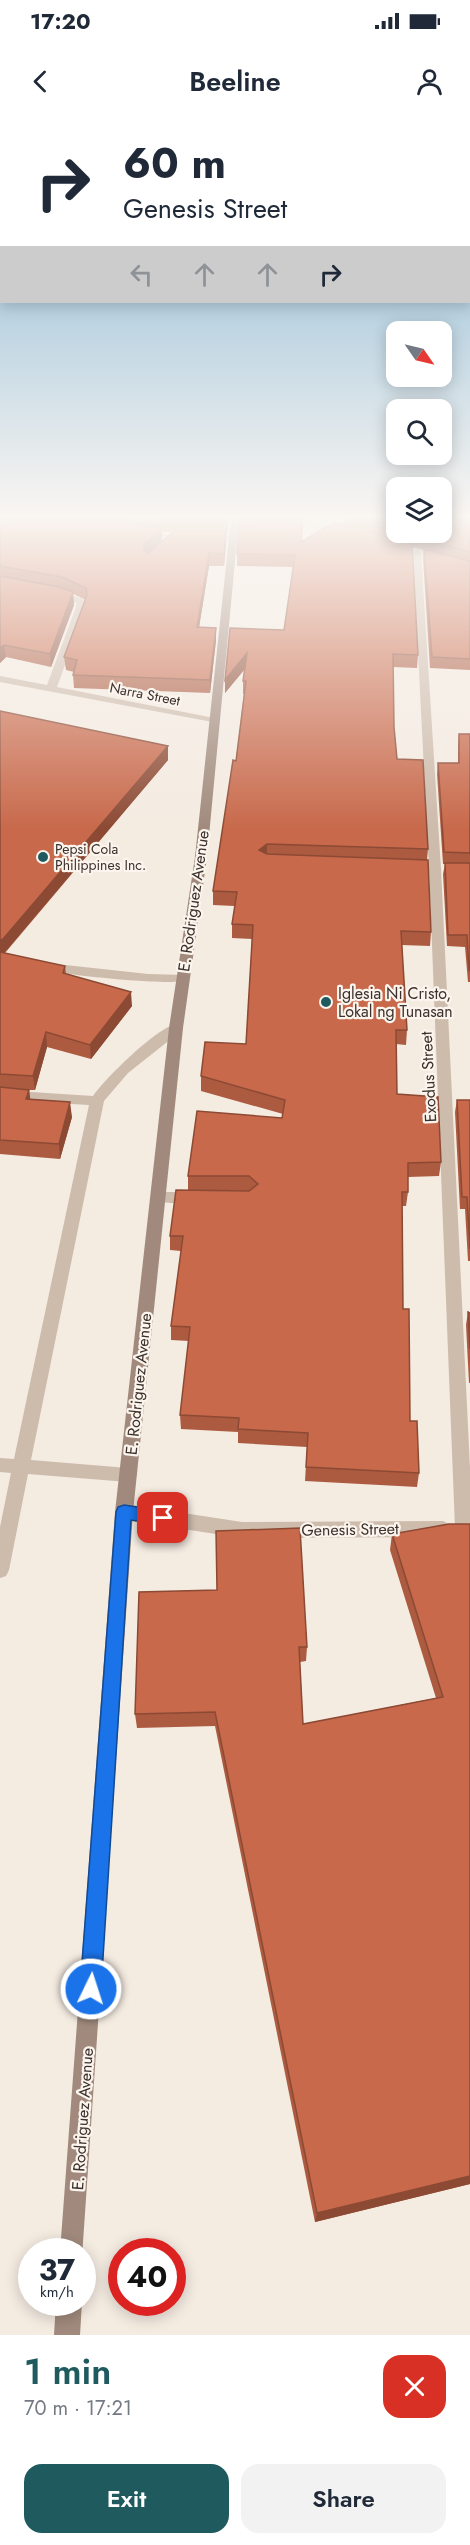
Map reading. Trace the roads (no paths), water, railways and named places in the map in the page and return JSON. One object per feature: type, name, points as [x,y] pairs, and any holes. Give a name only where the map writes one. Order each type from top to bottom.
[{"type":"street","points":[[51,689],[75,622]]},
{"type":"street","name":"E. Rodriguez Avenue","points":[[73,2238],[124,1512],[176,1028],[201,857],[225,622]]},
{"type":"street","name":"Exodus Street","points":[[421,622],[436,869],[467,1528]]},
{"type":"street","name":"Narra Street","points":[[0,679],[214,721]]},
{"type":"street","points":[[33,965],[124,976],[183,979]]},
{"type":"street","points":[[0,1570],[97,1101],[104,1089],[176,1028]]},
{"type":"street","points":[[0,1095],[97,1101]]},
{"type":"street","points":[[158,1197],[215,1197]]},
{"type":"street","points":[[0,1465],[128,1475]]},
{"type":"street","name":"Genesis Street","points":[[124,1512],[242,1530],[467,1528]]},
{"type":"street","points":[[67,2335],[68,2316]]},
{"type":"place","name":"Pepsi Cola Philippines Inc.","points":[[43,857]]},
{"type":"place","name":"Iglesia Ni Cristo, Lokal ng Tunasan","points":[[326,1002]]}]
